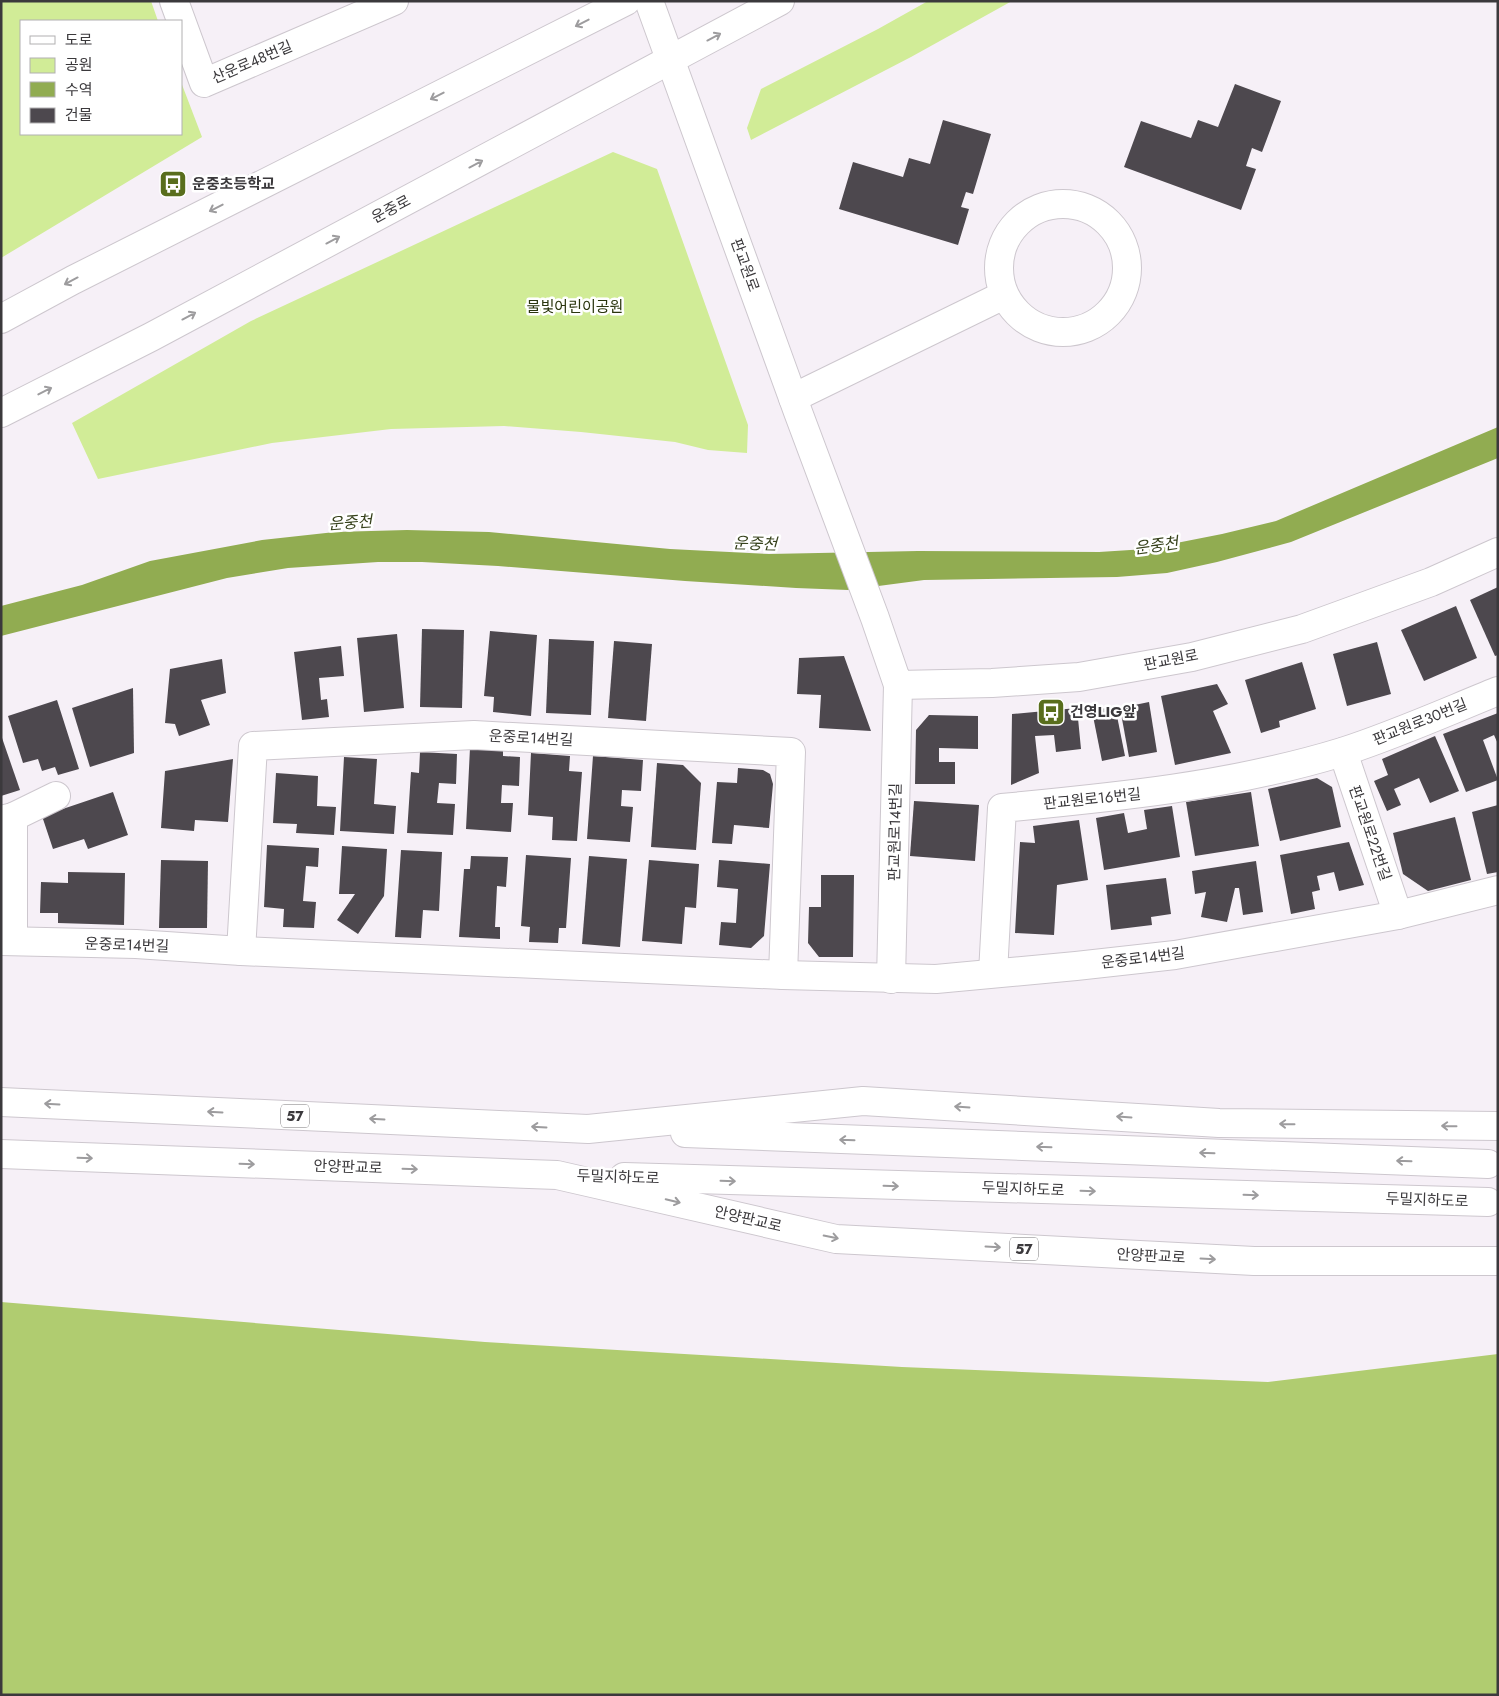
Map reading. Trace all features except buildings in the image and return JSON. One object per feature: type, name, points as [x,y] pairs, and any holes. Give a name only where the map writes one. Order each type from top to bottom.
[{"type":"main road","name":"산운로48번길","points":[[174,1],[181,20]]},
{"type":"main road","name":"산운로48번길","points":[[182,23],[204,82],[349,10],[394,1]]},
{"type":"main road","points":[[1,319],[73,280],[626,1]]},
{"type":"main road","name":"판교원로","points":[[649,1],[898,685],[992,683],[1079,677],[1192,657],[1302,629],[1431,582],[1498,552]]},
{"type":"main road","name":"운중로","points":[[1,413],[151,337],[780,1]]},
{"type":"main road","points":[[1057,204],[1077,205],[1096,213],[1112,226],[1122,243],[1127,265],[1124,287],[1114,306],[1098,321],[1078,330],[1056,332],[1034,326],[1017,312],[1004,295],[999,275],[1000,255],[1007,236],[1020,220],[1037,209],[1057,204]]},
{"type":"main road","points":[[793,398],[1004,295]]},
{"type":"main road","name":"판교원로14번길","points":[[891,979],[898,685]]},
{"type":"main road","name":"판교원로30번길","points":[[1343,752],[1498,691]]},
{"type":"main road","name":"운중로14번길","points":[[241,951],[253,746],[474,735],[791,752],[784,976]]},
{"type":"main road","name":"판교원로22번길","points":[[1343,752],[1398,915]]},
{"type":"main road","name":"판교원로16번길","points":[[993,973],[1002,808],[1125,796],[1204,785],[1274,770],[1343,752]]},
{"type":"main road","points":[[7,818],[56,796]]},
{"type":"main road","name":"운중로14번길","points":[[7,818],[7,941],[136,944],[241,951],[784,976],[936,979],[1175,955],[1398,915],[1498,890]]},
{"type":"main road","name":"57","points":[[588,1130],[863,1101],[1219,1123],[1498,1126]]},
{"type":"main road","name":"57","points":[[1,1102],[588,1130],[1488,1164]]},
{"type":"main road","name":"안양판교로","points":[[1,1154],[557,1175],[836,1239],[1254,1261],[1498,1262]]},
{"type":"main road","name":"두밀지하도로","points":[[557,1175],[1488,1202]]},
{"type":"green space","points":[[1,1],[151,1],[158,20],[20,20],[20,135],[182,135],[182,85],[202,137],[1,258]]},
{"type":"green space","points":[[928,1],[1012,1],[911,57],[751,140],[747,128],[761,89]]},
{"type":"green space","name":"물빛어린이공원","points":[[613,152],[657,169],[748,425],[747,453],[708,450],[675,442],[504,426],[391,429],[272,443],[98,479],[72,423],[251,321]]},
{"type":"shaded area","points":[[1,1302],[485,1342],[902,1367],[1268,1382],[1498,1354],[1498,1695],[1,1695]]},
{"type":"water","points":[[1498,427],[1498,458],[1291,542],[1167,573],[1117,577],[924,580],[848,590],[685,581],[498,566],[378,562],[288,568],[227,578],[1,636],[1,606],[82,585],[150,561],[262,540],[335,532],[407,530],[489,532],[670,549],[769,554],[918,551],[1099,552],[1146,549],[1276,521]]},
{"type":"place","name":"운중초등학교","points":[[173,184]]},
{"type":"place","name":"건영LIG앞","points":[[1051,712]]},
{"type":"water label","name":"운중천","points":[[350,522]]},
{"type":"water label","name":"운중천","points":[[755,543]]},
{"type":"water label","name":"운중천","points":[[1156,545]]}]
